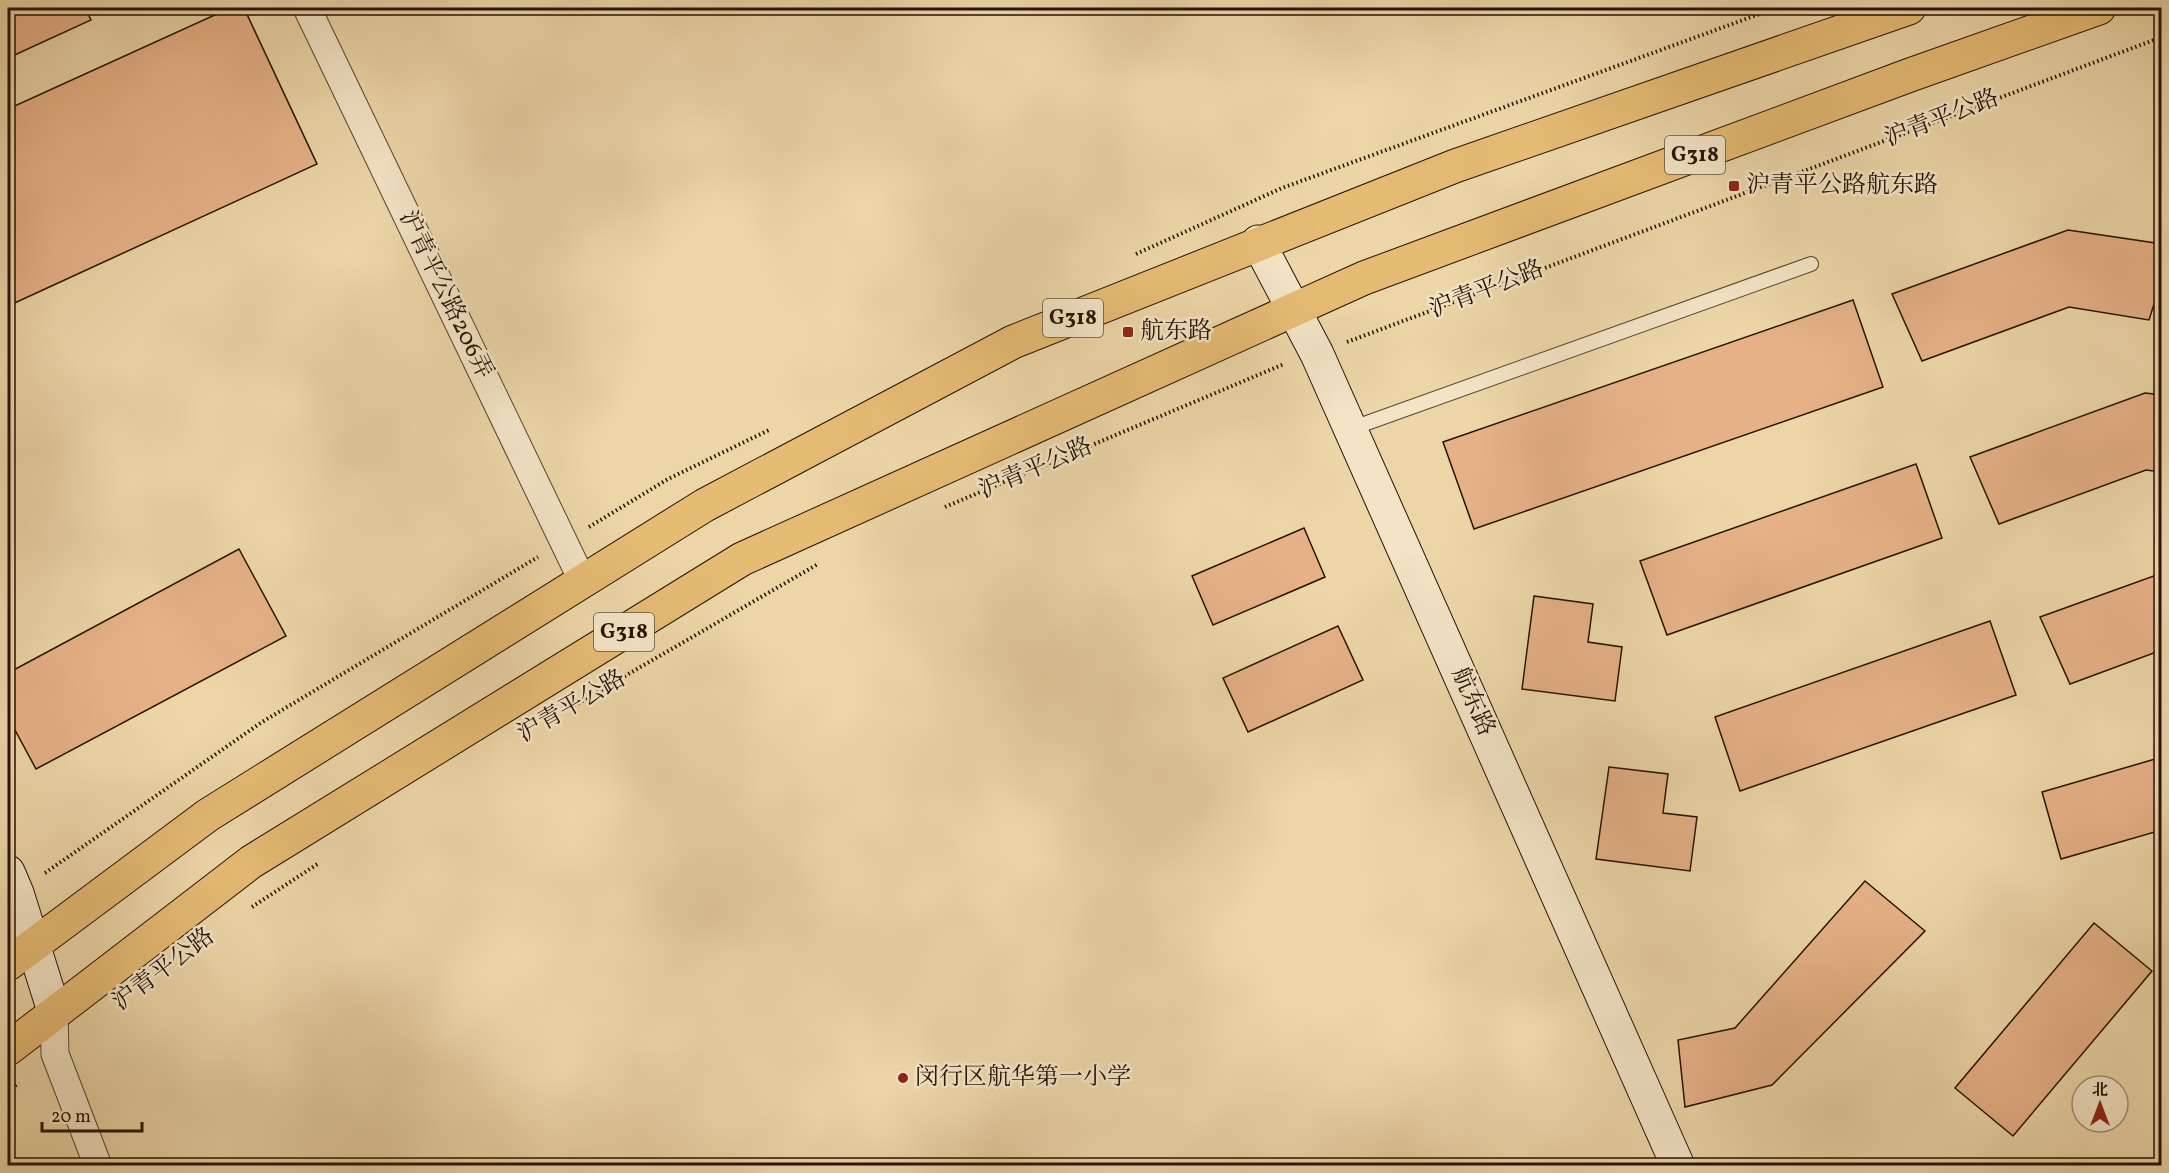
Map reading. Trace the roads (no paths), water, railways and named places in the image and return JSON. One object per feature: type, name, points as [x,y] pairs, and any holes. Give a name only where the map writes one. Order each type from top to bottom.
[{"type":"highway","name":"G318","points":[[8,963],[208,815],[705,505],[1013,342],[1258,242],[1455,166],[1909,8]]},
{"type":"highway","name":"沪青平公路","points":[[8,1049],[54,1011],[251,862],[742,559],[1375,274],[1899,79],[2100,8]]},
{"type":"street","name":"沪青平公路206弄","points":[[307,8],[583,582]]},
{"type":"street","name":"航东路","points":[[1258,242],[1317,354],[1678,1166]]},
{"type":"street","points":[[8,872],[54,1011],[55,1054],[98,1166]]},
{"type":"lane","points":[[1350,429],[1811,264]]},
{"type":"place","name":"沪青平公路航东路","points":[[1734,186]]},
{"type":"place","name":"航东路","points":[[1128,332]]},
{"type":"place","name":"闵行区航华第一小学","points":[[903,1078]]}]
